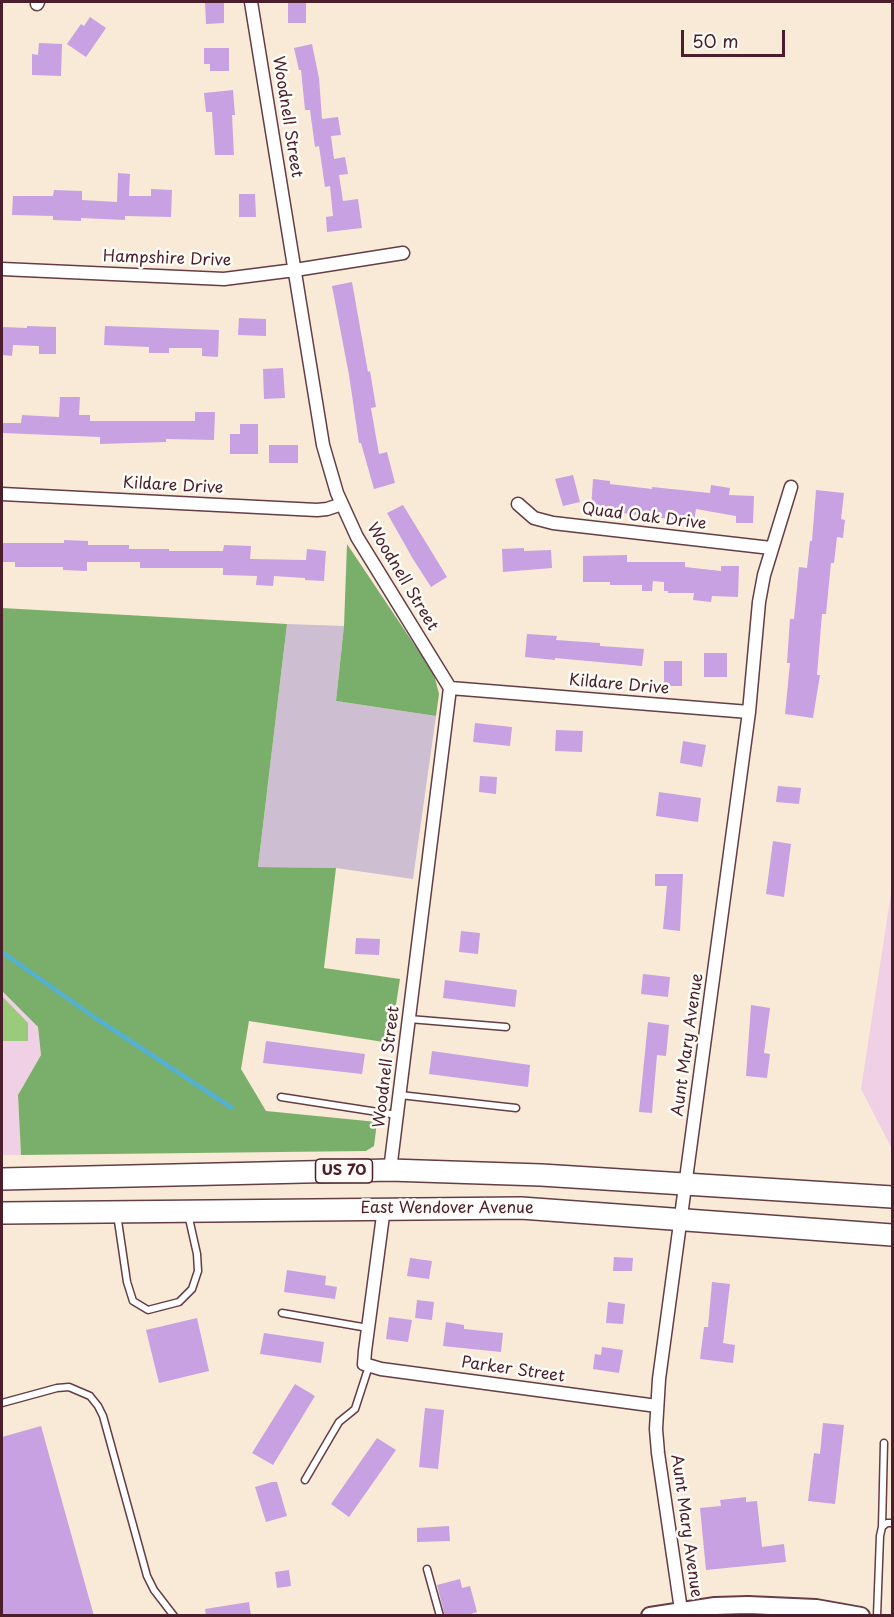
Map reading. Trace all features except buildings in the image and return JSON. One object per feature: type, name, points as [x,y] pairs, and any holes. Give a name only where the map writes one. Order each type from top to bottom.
[{"type":"highway","name":"East Wendover Avenue","points":[[2,1179],[390,1170],[541,1175],[892,1197]]},
{"type":"highway","name":"East Wendover Avenue","points":[[2,1213],[521,1208],[892,1235]]},
{"type":"main road","points":[[650,1616],[715,1606],[779,1605],[861,1616]]},
{"type":"street","name":"Woodnell Street","points":[[251,2],[323,445],[342,504],[357,537],[450,688],[390,1170]]},
{"type":"street","name":"Hampshire Drive","points":[[2,269],[224,279],[403,253]]},
{"type":"street","name":"Aunt Mary Avenue","points":[[681,1610],[658,1453],[657,1406],[749,712],[759,602],[771,548],[791,487]]},
{"type":"street","name":"Kildare Drive","points":[[2,494],[317,510],[342,504]]},
{"type":"street","name":"Quad Oak Drive","points":[[518,504],[534,518],[553,523],[771,548]]},
{"type":"street","name":"Kildare Drive","points":[[450,688],[749,712]]},
{"type":"street","points":[[367,1365],[368,1328],[384,1208]]},
{"type":"street","name":"Parker Street","points":[[367,1365],[381,1369],[657,1406]]},
{"type":"lane","points":[[409,1019],[506,1027]]},
{"type":"lane","points":[[400,1095],[516,1108]]},
{"type":"lane","points":[[281,1097],[397,1115]]},
{"type":"lane","points":[[116,1211],[133,1301],[148,1310],[179,1302],[192,1289],[198,1271],[197,1254],[186,1210]]},
{"type":"lane","points":[[282,1313],[368,1328]]},
{"type":"lane","points":[[305,1480],[339,1422],[355,1409],[367,1365]]},
{"type":"lane","points":[[2,1403],[57,1388],[69,1387],[90,1396],[103,1416],[147,1576],[154,1590],[174,1616]]},
{"type":"lane","points":[[877,1616],[884,1443]]},
{"type":"lane","points":[[882,1527],[887,1523],[892,1523]]},
{"type":"lane","points":[[427,1569],[440,1616]]},
{"type":"shaded area","points":[[287,624],[344,626],[336,701],[436,716],[413,879],[336,868],[258,867]]},
{"type":"shaded area","points":[[892,887],[892,1149],[861,1089]]},
{"type":"shaded area","points":[[2,991],[38,1027],[41,1055],[18,1095],[21,1155],[2,1155]]},
{"type":"green space","points":[[347,544],[434,674],[439,694],[436,716],[336,701],[344,626]]},
{"type":"green space","points":[[2,608],[287,624],[258,867],[336,868],[324,968],[400,979],[390,1043],[249,1021],[241,1069],[266,1111],[377,1122],[374,1146],[366,1151],[21,1155],[18,1095],[41,1055],[38,1027],[2,991]]},
{"type":"green space","points":[[2,996],[28,1023],[28,1041],[2,1041]]},
{"type":"waterway","points":[[2,952],[94,1017],[232,1108]]}]
